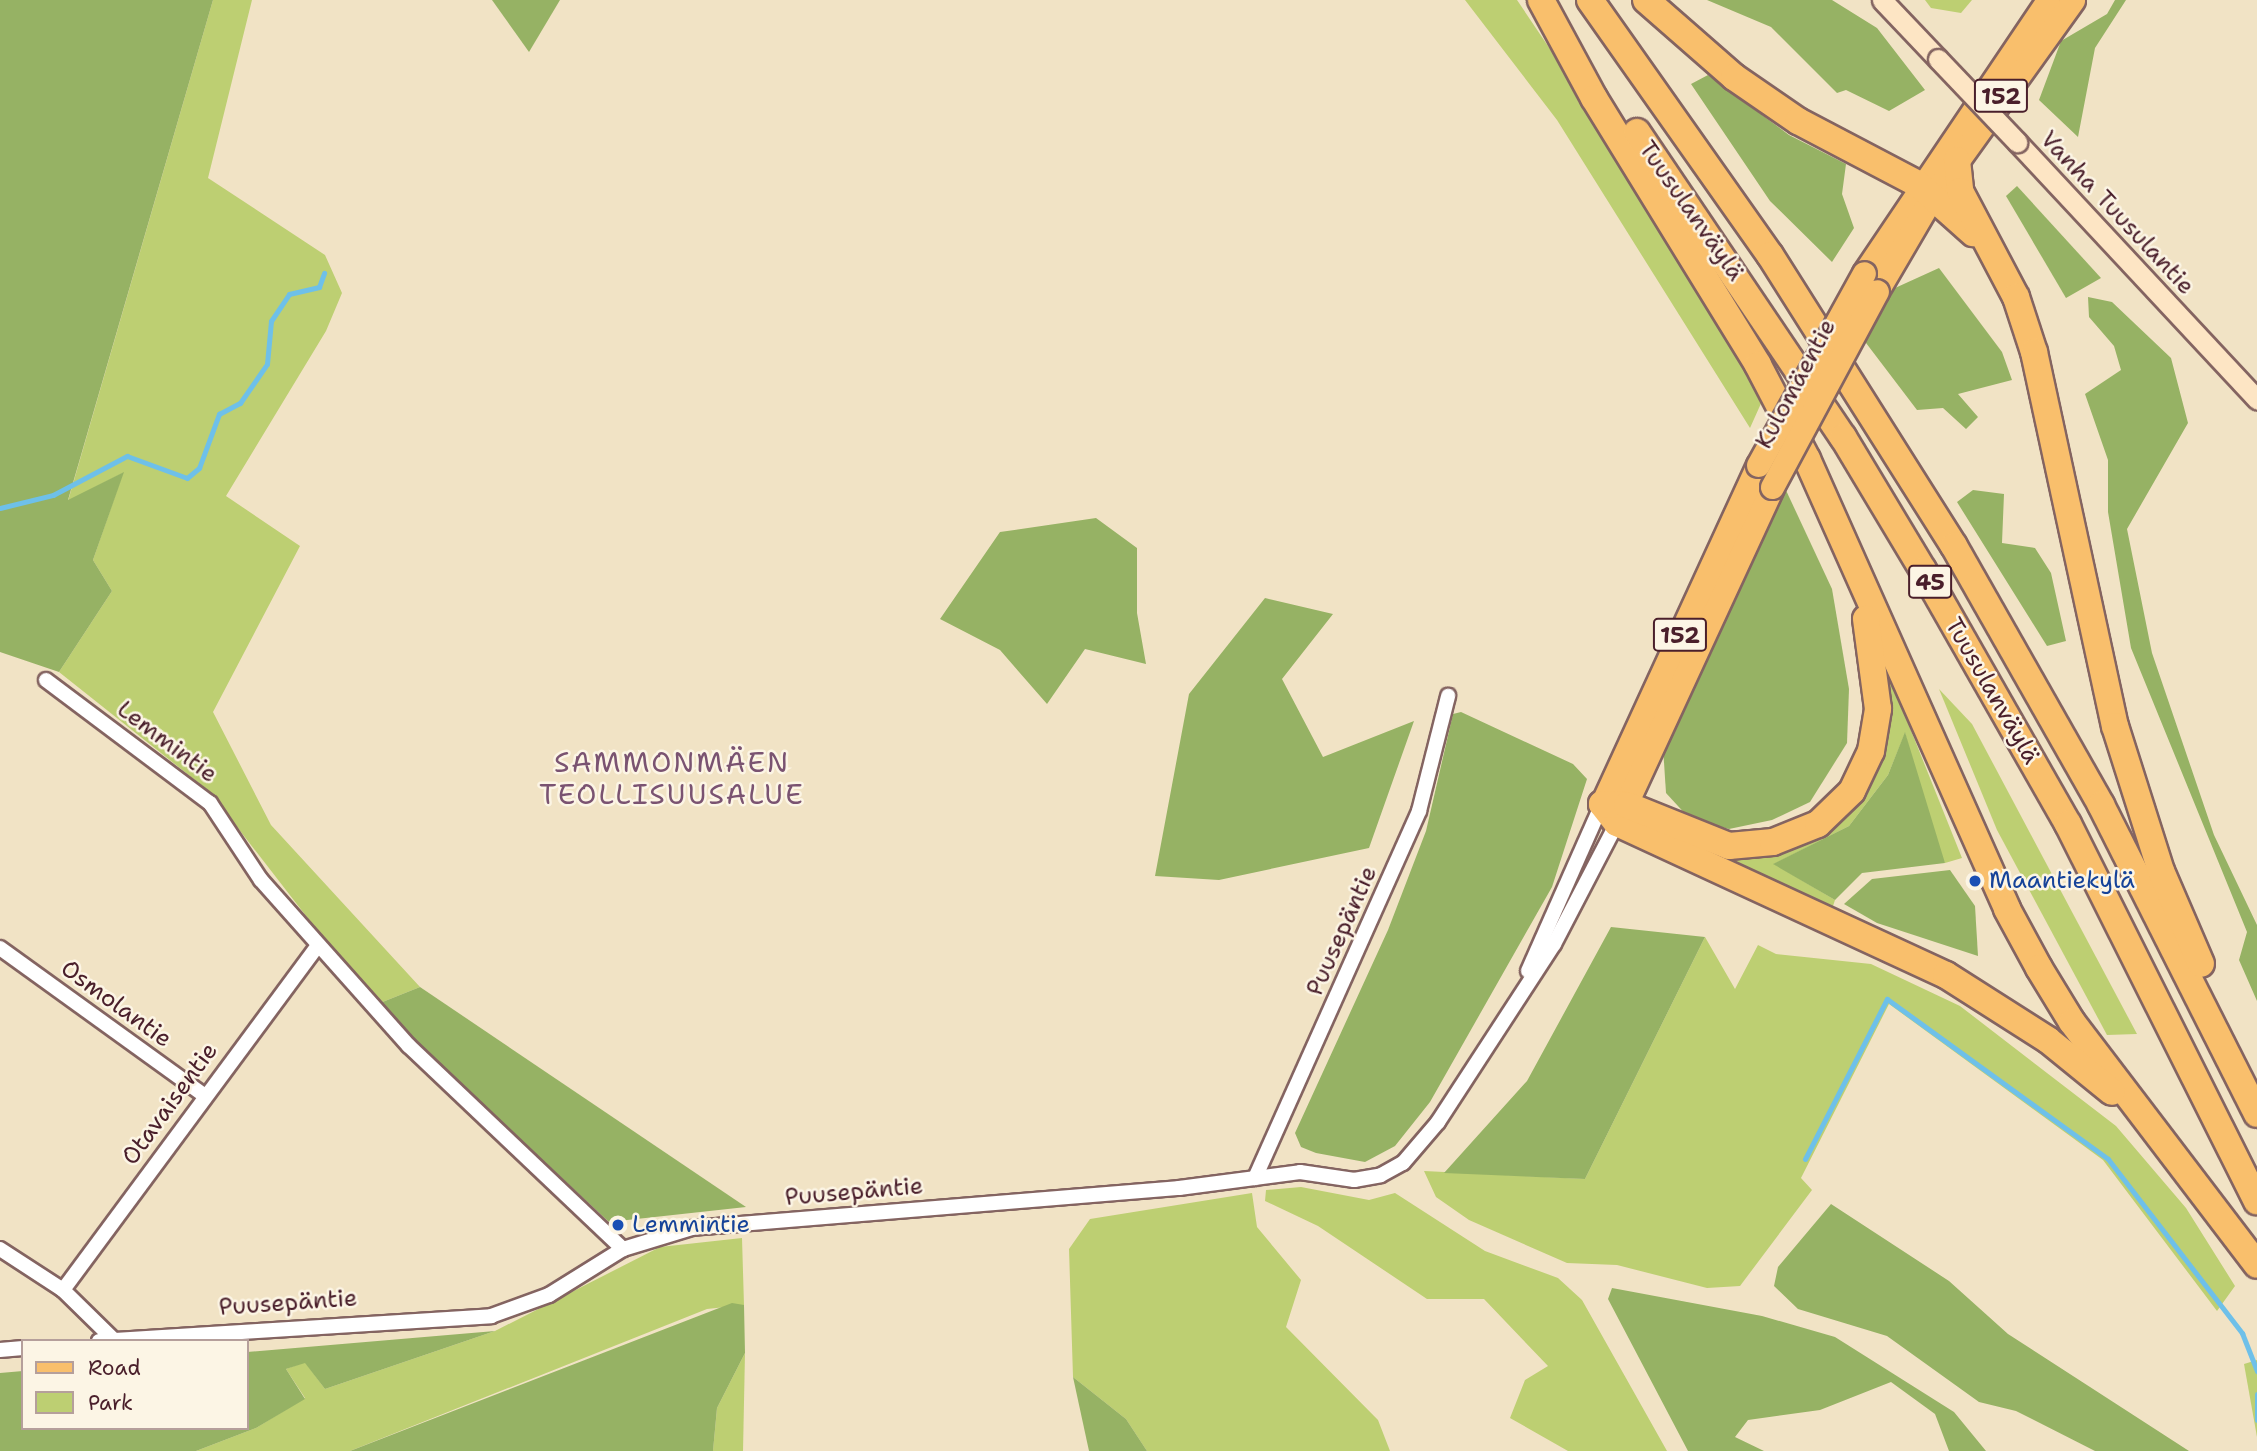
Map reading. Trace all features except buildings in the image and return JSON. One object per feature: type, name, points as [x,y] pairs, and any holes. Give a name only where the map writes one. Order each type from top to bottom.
[{"type":"highway","points":[[1542,0],[1594,98],[1758,365],[1845,546],[2007,909],[2072,1022],[2257,1265]]},
{"type":"highway","name":"Tuusulanväylä","points":[[1542,0],[1733,271],[1923,570],[2068,824],[2257,1201]]},
{"type":"highway","name":"Tuusulanväylä","points":[[1590,0],[1770,255],[1940,524],[2101,805],[2257,1114]]},
{"type":"highway","points":[[1646,0],[1734,77],[1798,121],[1926,189],[1987,245]]},
{"type":"highway","points":[[1957,160],[1960,191],[2016,297],[2034,352],[2098,656],[2137,800],[2257,1102]]},
{"type":"highway","points":[[1615,811],[1707,842],[1741,846],[1799,834],[1838,808],[1863,773],[1878,709],[1869,633],[1845,546]]},
{"type":"highway","points":[[1615,811],[1946,975],[2048,1040],[2158,1135]]},
{"type":"main road","name":"Vanha Tuusulantie","points":[[1882,0],[2257,400]]},
{"type":"main road","name":"Kulomäentie","points":[[1615,811],[1758,465],[1926,189],[2048,0]]},
{"type":"main road","name":"Kulomäentie","points":[[1926,189],[1957,160],[2073,0]]},
{"type":"main road","name":"Kulomäentie","points":[[1615,811],[1870,282]]},
{"type":"street","name":"Lemmintie","points":[[46,680],[210,803],[317,947],[409,1046],[623,1249]]},
{"type":"street","name":"Puusepäntie","points":[[1255,1178],[1401,856],[1448,696]]},
{"type":"street","name":"Puusepäntie","points":[[1524,982],[1538,938],[1615,811]]},
{"type":"street","name":"Puusepäntie","points":[[122,1339],[491,1316],[549,1295],[623,1249],[692,1228],[1300,1172],[1354,1180],[1394,1170],[1438,1122],[1524,982],[1554,944],[1615,811]]},
{"type":"street","name":"Otavaisentie","points":[[63,1290],[317,947]]},
{"type":"street","name":"Osmolantie","points":[[0,948],[205,1096]]},
{"type":"street","points":[[0,1249],[63,1290],[105,1339]]},
{"type":"street","points":[[0,1350],[21,1348]]},
{"type":"green space","points":[[0,0],[213,0],[68,500],[124,472],[93,560],[112,591],[59,672],[0,652]]},
{"type":"green space","points":[[213,0],[252,0],[208,178],[325,255],[342,293],[326,331],[226,496],[300,546],[213,712],[271,825],[420,987],[375,1005],[210,792],[59,672],[112,591],[93,560],[123,473],[68,501]]},
{"type":"green space","points":[[492,0],[560,0],[529,52]]},
{"type":"green space","points":[[1465,0],[1517,0],[1629,166],[1763,399],[1750,428],[1557,120]]},
{"type":"green space","points":[[1707,0],[1832,0],[1877,28],[1925,90],[1889,111],[1846,90],[1837,93],[1771,27]]},
{"type":"green space","points":[[1925,0],[1972,0],[1961,13],[1931,8]]},
{"type":"green space","points":[[2115,0],[2126,0],[2095,48],[2078,137],[2039,100],[2061,41],[2107,14]]},
{"type":"green space","points":[[1708,75],[1789,135],[1846,164],[1842,194],[1854,228],[1832,262],[1770,201],[1691,84]]},
{"type":"green space","points":[[2017,186],[2101,278],[2066,298],[2006,196]]},
{"type":"green space","points":[[1939,268],[2002,352],[2012,380],[1958,394],[1978,417],[1966,429],[1943,408],[1917,410],[1863,339],[1895,288]]},
{"type":"green space","points":[[2088,297],[2112,302],[2171,358],[2188,423],[2127,529],[2152,653],[2214,835],[2257,925],[2257,1001],[2239,960],[2247,932],[2131,648],[2108,512],[2108,460],[2085,394],[2121,370],[2114,346],[2089,317]]},
{"type":"green space","points":[[1784,486],[1832,589],[1849,689],[1847,743],[1810,802],[1772,820],[1729,829],[1689,818],[1666,793],[1663,747]]},
{"type":"green space","points":[[1973,490],[2004,494],[2002,543],[2035,548],[2051,573],[2066,641],[2047,646],[1957,502]]},
{"type":"green space","points":[[1096,518],[1137,548],[1137,613],[1146,664],[1085,649],[1047,704],[1000,650],[940,619],[1000,532]]},
{"type":"green space","points":[[1265,598],[1333,614],[1282,679],[1323,757],[1414,721],[1369,848],[1219,880],[1155,876],[1189,694]]},
{"type":"green space","points":[[1878,648],[1962,858],[1945,863],[1937,851],[1905,733],[1888,775],[1849,826],[1774,864],[1835,900],[1832,909],[1716,859],[1758,853],[1864,785]]},
{"type":"green space","points":[[1939,689],[1972,724],[2137,1034],[2107,1035],[1997,830]]},
{"type":"green space","points":[[1461,712],[1573,764],[1587,779],[1552,887],[1430,1102],[1395,1146],[1365,1162],[1316,1153],[1301,1147],[1295,1133],[1388,930],[1426,831],[1453,714]]},
{"type":"green space","points":[[1905,732],[1945,863],[1862,873],[1835,900],[1773,864],[1849,826],[1888,775]]},
{"type":"green space","points":[[1950,870],[1975,906],[1978,956],[1877,923],[1844,904],[1872,879]]},
{"type":"green space","points":[[1611,927],[1705,937],[1585,1179],[1444,1173],[1527,1081]]},
{"type":"green space","points":[[1705,937],[1735,989],[1758,945],[1776,954],[1871,964],[1960,1006],[2116,1126],[2186,1208],[2235,1286],[2217,1311],[2103,1160],[1889,1004],[1801,1178],[1812,1190],[1740,1286],[1707,1288],[1617,1265],[1567,1263],[1469,1220],[1436,1197],[1424,1171],[1585,1179]]},
{"type":"green space","points":[[420,987],[746,1207],[609,1222],[375,1005]]},
{"type":"green space","points":[[1301,1187],[1369,1200],[1395,1193],[1485,1251],[1558,1278],[1582,1300],[1667,1451],[1568,1451],[1510,1418],[1525,1380],[1548,1366],[1484,1299],[1427,1299],[1318,1226],[1265,1201],[1266,1190]]},
{"type":"green space","points":[[1252,1193],[1257,1227],[1301,1280],[1286,1327],[1378,1420],[1390,1451],[1147,1451],[1126,1419],[1073,1377],[1069,1249],[1090,1219]]},
{"type":"green space","points":[[1831,1204],[1949,1281],[2008,1334],[2189,1451],[2095,1451],[2016,1411],[1979,1402],[1887,1336],[1798,1309],[1774,1286],[1778,1267]]},
{"type":"green space","points":[[742,1238],[744,1305],[707,1309],[350,1451],[196,1451],[256,1428],[305,1398],[286,1369],[305,1362],[325,1389],[495,1331],[660,1247]]},
{"type":"green space","points":[[1612,1288],[1762,1316],[1835,1337],[1954,1412],[1986,1451],[1949,1451],[1935,1414],[1891,1382],[1820,1410],[1748,1420],[1735,1437],[1764,1451],[1688,1451],[1608,1299]]},
{"type":"green space","points":[[732,1303],[744,1305],[745,1353],[717,1408],[713,1451],[350,1451]]},
{"type":"green space","points":[[495,1331],[325,1389],[305,1363],[286,1369],[305,1399],[256,1428],[196,1451],[0,1451],[0,1373],[21,1371],[21,1430],[248,1430],[248,1352]]},
{"type":"green space","points":[[745,1353],[743,1451],[713,1451],[717,1408]]},
{"type":"green space","points":[[2257,1360],[2257,1437],[2244,1364]]},
{"type":"green space","points":[[1073,1377],[1126,1419],[1147,1451],[1089,1451]]},
{"type":"waterway","points":[[0,508],[53,495],[127,456],[187,478],[199,468],[219,414],[240,403],[267,364],[271,321],[289,294],[319,287],[324,273]]},
{"type":"waterway","points":[[1805,1159],[1887,999],[2108,1159],[2242,1333],[2257,1371]]},
{"type":"waterway","points":[[2257,1394],[2257,1420]]},
{"type":"place","name":"Maantiekylä","points":[[1975,881]]},
{"type":"place","name":"Lemmintie","points":[[618,1225]]},
{"type":"district","name":"SAMMONMÄEN TEOLLISUUSALUE","points":[[672,778]]}]
